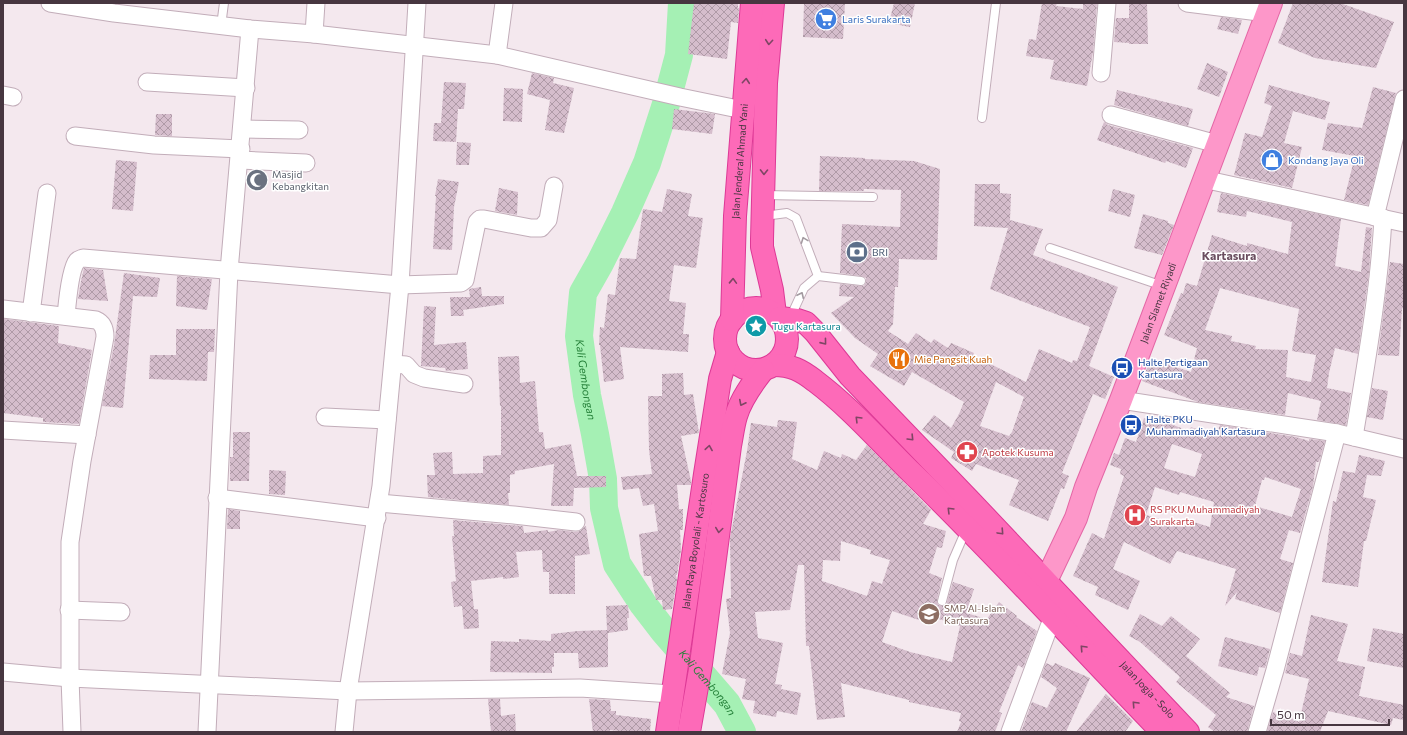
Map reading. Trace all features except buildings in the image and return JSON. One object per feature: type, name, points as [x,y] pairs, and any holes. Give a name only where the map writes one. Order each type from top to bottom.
[{"type":"highway","name":"Jalan Jenderal Ahmad Yani","points":[[732,320],[735,216],[752,3]]},
{"type":"highway","points":[[689,732],[701,664],[734,424],[739,406],[752,384],[768,368],[780,359],[785,352],[787,343],[787,334],[772,290],[762,248],[766,83],[773,3]]},
{"type":"highway","points":[[1041,590],[967,528],[841,402],[814,380],[787,365],[751,370],[739,366],[734,362],[725,344],[725,335],[728,327],[736,315],[749,309],[762,309],[781,317],[806,323],[850,376],[1058,608]]},
{"type":"highway","name":"Jalan Raya Boyolali - Kartosuro","points":[[667,732],[713,422],[720,379],[728,352]]},
{"type":"highway","name":"Jalan Jogja - Solo","points":[[1058,608],[1108,647],[1188,732]]},
{"type":"highway","name":"Jalan Jogja - Solo","points":[[1058,608],[1110,677],[1162,732]]},
{"type":"main road","name":"Jalan Slamet Riyadi","points":[[1041,590],[1076,518],[1086,487],[1121,400],[1203,179],[1269,8]]},
{"type":"street","points":[[50,3],[114,13],[221,26],[314,34],[497,55],[680,97],[744,110]]},
{"type":"street","points":[[314,34],[316,3]]},
{"type":"street","points":[[344,732],[348,691],[378,511],[393,364],[400,285],[417,3]]},
{"type":"street","points":[[497,55],[504,3]]},
{"type":"street","points":[[1101,72],[1107,3]]},
{"type":"street","points":[[1187,3],[1269,8]]},
{"type":"street","points":[[206,732],[229,271],[250,29]]},
{"type":"street","points":[[147,82],[246,88]]},
{"type":"street","points":[[1257,732],[1345,435],[1371,332],[1381,251],[1379,217],[1404,99]]},
{"type":"street","points":[[1111,115],[1217,144]]},
{"type":"street","points":[[242,129],[299,130]]},
{"type":"street","points":[[75,136],[306,164]]},
{"type":"street","points":[[1203,179],[1404,223]]},
{"type":"street","points":[[66,316],[69,288],[75,265],[77,260],[82,258],[400,285],[454,284],[464,281],[477,222],[480,219],[531,228],[541,228],[548,220],[554,186]]},
{"type":"street","points":[[31,313],[47,193]]},
{"type":"street","points":[[3,309],[97,320],[102,325],[105,332],[70,542],[69,610],[72,732]]},
{"type":"street","points":[[393,364],[406,365],[414,374],[424,378],[464,384]]},
{"type":"street","points":[[1121,400],[1345,435],[1404,449]]},
{"type":"street","points":[[325,417],[387,420]]},
{"type":"street","points":[[3,430],[87,435]]},
{"type":"street","points":[[217,498],[378,511],[514,515],[576,522]]},
{"type":"street","points":[[1010,732],[1058,608]]},
{"type":"street","points":[[69,610],[121,612]]},
{"type":"street","points":[[3,672],[70,678],[348,691],[580,688],[672,694]]},
{"type":"lane","points":[[221,26],[224,3]]},
{"type":"lane","points":[[982,118],[996,3]]},
{"type":"lane","points":[[763,195],[873,197]]},
{"type":"lane","points":[[763,216],[787,213],[796,218],[818,276]]},
{"type":"lane","points":[[1050,248],[1163,286]]},
{"type":"lane","points":[[781,317],[804,288],[818,276],[861,282]]},
{"type":"lane","points":[[942,601],[954,560],[967,528]]},
{"type":"waterway","name":"Kali Gembongan","points":[[682,3],[679,55],[666,104],[647,163],[625,213],[583,293],[579,336],[587,395],[603,479],[604,508],[617,564],[643,604],[663,630],[727,704],[742,732]]},
{"type":"place","name":"Laris Surakarta","points":[[826,19]]},
{"type":"place","name":"Kondang Jaya Oli","points":[[1272,160]]},
{"type":"place","name":"Masjid Kebangkitan","points":[[257,180]]},
{"type":"place","name":"BRI","points":[[857,252]]},
{"type":"place","name":"Tugu Kartasura","points":[[756,326]]},
{"type":"place","name":"Mie Pangsit Kuah","points":[[899,359]]},
{"type":"place","name":"Halte Pertigaan Kartasura","points":[[1122,368]]},
{"type":"place","name":"Halte PKU Muhammadiyah Kartasura","points":[[1131,425]]},
{"type":"place","name":"Apotek Kusuma","points":[[967,452]]},
{"type":"place","name":"RS PKU Muhammadiyah Surakarta","points":[[1135,515]]},
{"type":"place","name":"SMP Al-Islam Kartasura","points":[[929,614]]},
{"type":"district","name":"Kartasura","points":[[1229,256]]}]
